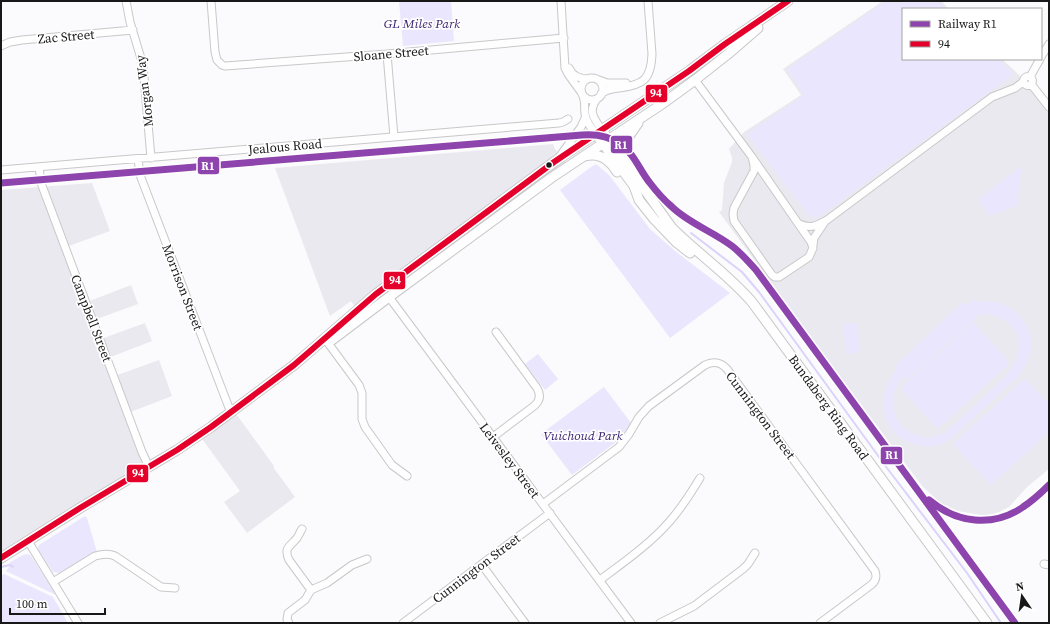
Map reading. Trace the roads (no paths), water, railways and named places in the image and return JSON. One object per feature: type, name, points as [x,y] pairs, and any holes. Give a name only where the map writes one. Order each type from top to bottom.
[{"type":"main road","points":[[327,340],[384,289],[554,162],[689,71],[786,2]]},
{"type":"main road","points":[[1,558],[195,438],[231,413],[327,340],[389,297],[551,178],[696,80],[728,54],[786,2]]},
{"type":"main road","points":[[689,71],[696,80]]},
{"type":"main road","points":[[624,161],[621,153],[622,147],[641,118]]},
{"type":"main road","name":"Bundaberg Ring Road","points":[[599,132],[624,161],[672,228],[737,286],[752,302],[987,623]]},
{"type":"main road","name":"Bundaberg Ring Road","points":[[606,141],[634,186],[639,200],[654,220],[676,242],[701,261],[722,273]]},
{"type":"main road","points":[[582,157],[587,155],[603,157],[614,166],[632,193],[639,200]]},
{"type":"main road","points":[[384,289],[389,297]]},
{"type":"street","name":"Morgan Way","points":[[126,1],[130,22],[143,65],[151,158]]},
{"type":"street","name":"Sloane Street","points":[[211,1],[214,52],[220,63],[229,67],[564,38]]},
{"type":"street","points":[[561,1],[566,71],[586,98],[591,100],[600,96],[609,89],[628,87],[638,84],[646,78],[650,68],[652,54],[648,1]]},
{"type":"street","name":"Zac Street","points":[[1,46],[10,42],[22,40],[133,30]]},
{"type":"street","points":[[1042,55],[1049,44]]},
{"type":"street","points":[[387,54],[394,137]]},
{"type":"street","points":[[565,56],[568,66],[577,77],[587,79],[593,78],[603,82],[633,82],[645,76],[650,68]]},
{"type":"street","points":[[799,224],[810,227],[827,220],[992,97],[1015,88],[1023,82],[1026,86],[1030,81],[1039,60]]},
{"type":"street","points":[[587,79],[584,80],[581,86],[585,101],[586,118],[589,126],[599,132]]},
{"type":"street","points":[[599,80],[603,87],[600,96],[593,105],[592,112],[599,132]]},
{"type":"street","points":[[696,80],[810,239],[813,246]]},
{"type":"street","points":[[1030,81],[1049,107]]},
{"type":"street","points":[[554,162],[561,155],[586,118]]},
{"type":"street","name":"Jealous Road","points":[[1,170],[559,123],[568,119]]},
{"type":"street","points":[[752,157],[754,171],[734,208],[733,218],[735,225],[775,277],[782,276],[809,257],[812,251],[814,238],[827,220]]},
{"type":"street","name":"Morrison Street","points":[[138,159],[139,171],[231,413]]},
{"type":"street","name":"Campbell Street","points":[[39,167],[41,183],[142,452],[149,467]]},
{"type":"street","name":"Leivesley Street","points":[[389,297],[631,623]]},
{"type":"street","points":[[493,437],[539,401],[537,388],[496,332]]},
{"type":"street","points":[[327,340],[359,385],[362,393],[362,419],[365,427],[392,465],[407,476]]},
{"type":"street","name":"Cunnington Street","points":[[543,504],[619,447],[639,417],[649,406],[705,365],[716,359],[726,369],[874,567],[879,578],[820,623]]},
{"type":"street","points":[[600,580],[640,549],[670,522],[691,494],[700,478]]},
{"type":"street","name":"Cunnington Street","points":[[403,623],[550,513]]},
{"type":"street","points":[[302,529],[298,537],[288,548],[287,554],[289,560],[311,590]]},
{"type":"street","points":[[28,541],[78,623]]},
{"type":"street","points":[[660,623],[685,611],[701,601],[742,570],[755,553]]},
{"type":"street","points":[[53,582],[94,556],[108,554],[115,556],[161,587],[175,588]]},
{"type":"street","points":[[289,623],[287,620],[288,613],[305,600],[311,590],[327,584],[352,565],[367,559]]},
{"type":"street","points":[[482,564],[525,623]]},
{"type":"waterway","points":[[691,233],[742,272],[759,292],[887,468],[967,573],[1001,623]]},
{"type":"waterway","points":[[1,567],[10,565],[13,567]]},
{"type":"rail line","name":"R1","points":[[1,183],[582,135],[607,137],[620,144],[629,152],[650,183],[678,212],[732,246],[756,270],[1015,623]]},
{"type":"rail line","name":"R1","points":[[929,500],[951,514],[963,518],[987,520],[1011,514],[1030,502],[1049,485]]},
{"type":"park label","name":"GL Miles Park","points":[[422,23]]},
{"type":"park label","name":"Vuichoud Park","points":[[583,435]]}]
